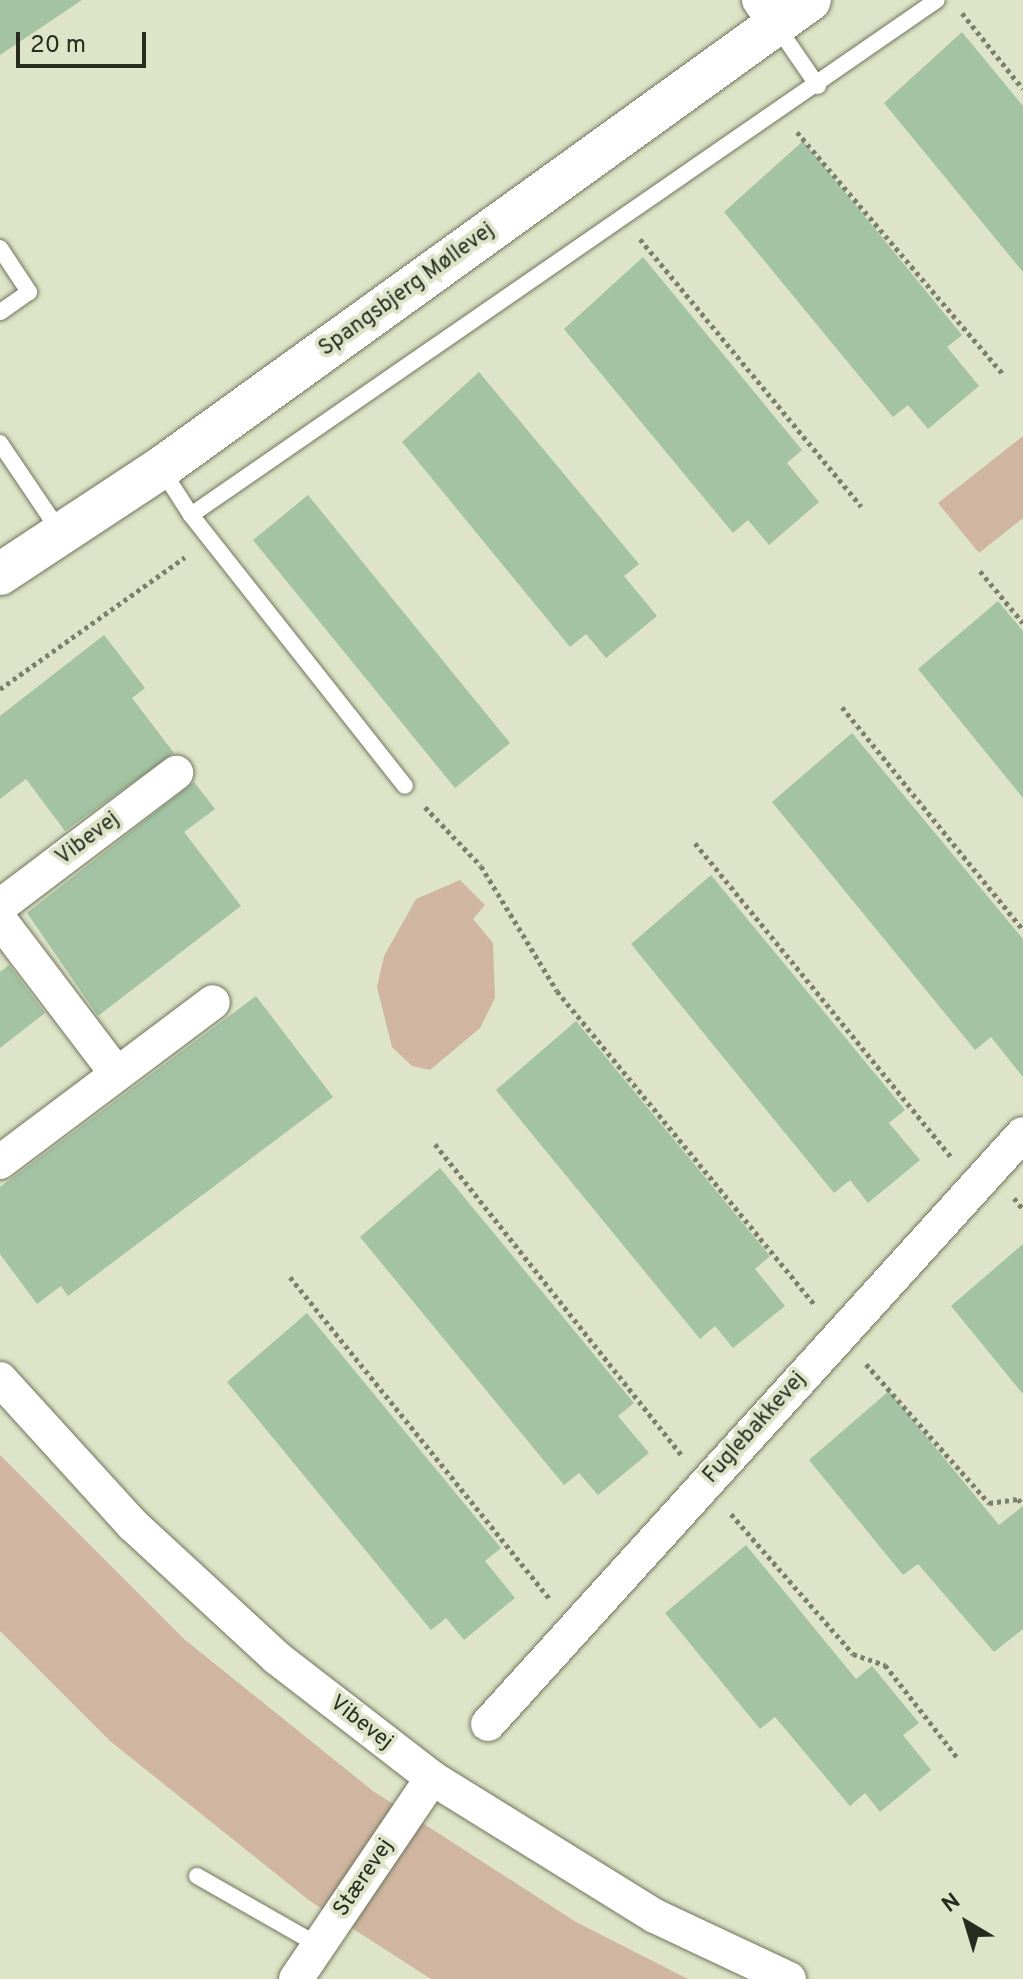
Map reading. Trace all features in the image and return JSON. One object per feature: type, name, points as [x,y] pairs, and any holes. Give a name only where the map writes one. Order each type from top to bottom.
[{"type":"street","name":"Spangsbjerg Møllevej","points":[[0,574],[161,468],[767,12],[810,0]]},
{"type":"street","name":"Vibevej","points":[[0,906],[176,773]]},
{"type":"street","points":[[0,920],[117,1074]]},
{"type":"street","points":[[0,1162],[213,1002]]},
{"type":"street","name":"Fuglebakkevej","points":[[488,1724],[973,1184],[1023,1134]]},
{"type":"street","name":"Vibevej","points":[[0,1379],[166,1556],[277,1658],[432,1778],[655,1916],[789,1979]]},
{"type":"street","name":"Stærevej","points":[[296,1979],[432,1778]]},
{"type":"lane","points":[[191,515],[780,113],[937,0]]},
{"type":"lane","points":[[767,12],[818,86]]},
{"type":"lane","points":[[0,248],[29,292],[0,312]]},
{"type":"lane","points":[[0,443],[61,534]]},
{"type":"lane","points":[[161,468],[206,542],[405,786]]},
{"type":"lane","points":[[197,1876],[318,1945]]},
{"type":"path","points":[[951,0],[1023,89]]},
{"type":"path","points":[[780,113],[1003,374]]},
{"type":"path","points":[[624,219],[861,506]]},
{"type":"path","points":[[0,689],[206,542]]},
{"type":"path","points":[[980,571],[1023,623]]},
{"type":"path","points":[[842,707],[1023,930]]},
{"type":"path","points":[[405,786],[481,866],[557,991],[839,1334],[989,1503],[1018,1499],[1023,1505]]},
{"type":"path","points":[[695,843],[973,1184]]},
{"type":"path","points":[[435,1144],[705,1484],[853,1654],[885,1665],[957,1757]]},
{"type":"path","points":[[290,1277],[574,1629]]},
{"type":"shaded area","points":[[1023,436],[1023,518],[979,553],[938,503]]},
{"type":"shaded area","points":[[460,880],[485,905],[473,919],[493,943],[495,998],[480,1028],[430,1070],[412,1066],[392,1047],[377,987],[384,956],[416,899]]},
{"type":"shaded area","points":[[0,1455],[184,1639],[373,1791],[576,1922],[688,1979],[431,1979],[310,1901],[110,1741],[0,1631]]},
{"type":"building","points":[[0,0],[82,0],[0,55]]},
{"type":"building","points":[[962,32],[1023,106],[1023,272],[884,103]]},
{"type":"building","points":[[803,141],[962,335],[947,347],[979,386],[928,429],[908,405],[893,417],[724,212]]},
{"type":"building","points":[[643,257],[802,450],[787,463],[819,502],[769,545],[748,520],[733,533],[564,329]]},
{"type":"building","points":[[479,372],[639,564],[624,576],[657,616],[606,658],[586,634],[570,647],[402,442]]},
{"type":"building","points":[[308,495],[510,743],[455,788],[253,540]]},
{"type":"building","points":[[998,601],[1023,631],[1023,798],[918,669]]},
{"type":"building","points":[[104,635],[145,688],[132,698],[174,753],[65,831],[26,779],[0,799],[0,716]]},
{"type":"building","points":[[852,733],[1023,939],[1023,1077],[991,1037],[975,1050],[772,802]]},
{"type":"building","points":[[194,782],[215,809],[184,832],[241,906],[98,1016],[27,913]]},
{"type":"building","points":[[711,875],[905,1110],[889,1123],[920,1160],[868,1203],[850,1180],[834,1193],[631,944]]},
{"type":"building","points":[[9,965],[45,1013],[0,1048],[0,972]]},
{"type":"building","points":[[256,996],[333,1097],[68,1296],[61,1286],[37,1304],[0,1254],[0,1187]]},
{"type":"building","points":[[576,1021],[770,1256],[755,1269],[785,1306],[733,1348],[715,1326],[700,1339],[496,1090]]},
{"type":"building","points":[[440,1168],[634,1403],[618,1416],[649,1453],[598,1495],[579,1473],[564,1485],[360,1237]]},
{"type":"building","points":[[1023,1244],[1023,1394],[951,1306]]},
{"type":"building","points":[[307,1313],[501,1548],[485,1561],[515,1598],[464,1640],[446,1618],[431,1630],[227,1382]]},
{"type":"building","points":[[889,1391],[999,1525],[1023,1506],[1023,1629],[994,1652],[918,1564],[903,1575],[809,1460]]},
{"type":"building","points":[[746,1545],[856,1679],[872,1666],[919,1723],[903,1735],[931,1770],[880,1812],[865,1793],[850,1806],[775,1717],[760,1729],[665,1613]]}]
